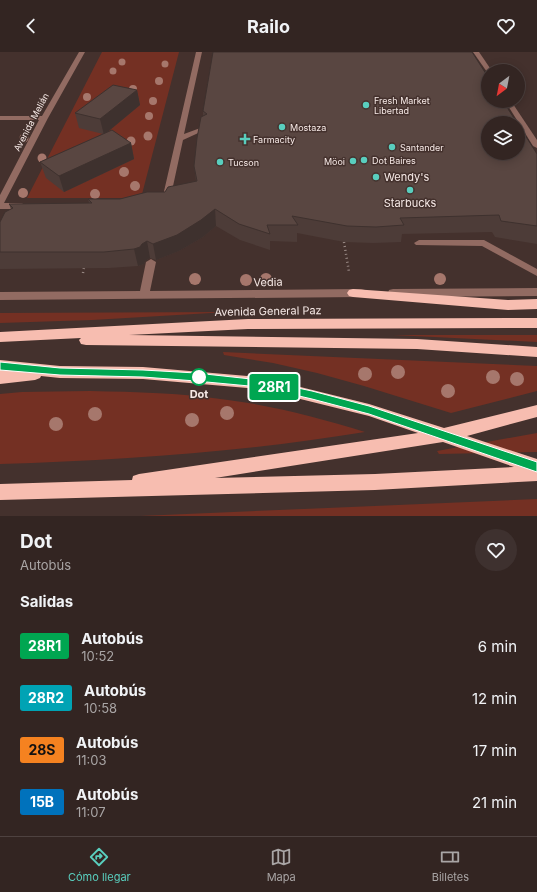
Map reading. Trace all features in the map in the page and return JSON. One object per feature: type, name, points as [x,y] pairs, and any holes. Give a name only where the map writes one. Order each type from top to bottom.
[{"type":"highway","points":[[353,293],[508,305],[537,304]]},
{"type":"highway","name":"Avenida General Paz","points":[[0,338],[248,324],[537,323]]},
{"type":"highway","points":[[0,338],[226,343],[416,344],[537,352]]},
{"type":"highway","points":[[0,366],[60,372],[143,373],[260,383],[369,410],[537,467]]},
{"type":"highway","points":[[0,378],[60,372]]},
{"type":"highway","points":[[84,490],[433,438],[537,411]]},
{"type":"highway","points":[[0,492],[375,482],[537,473]]},
{"type":"street","name":"Avenida Melián","points":[[0,203],[44,118],[82,52]]},
{"type":"street","points":[[158,205],[165,205],[199,52]]},
{"type":"street","points":[[476,52],[484,64]]},
{"type":"street","points":[[513,108],[537,146]]},
{"type":"street","points":[[0,118],[44,118]]},
{"type":"street","points":[[180,139],[204,129]]},
{"type":"street","points":[[0,206],[34,206]]},
{"type":"street","points":[[419,243],[484,243],[537,273]]},
{"type":"street","points":[[144,295],[151,262]]},
{"type":"street","name":"Vedia","points":[[0,296],[537,292]]},
{"type":"path","points":[[344,242],[349,272]]},
{"type":"path","points":[[83,273],[84,267]]},
{"type":"shaded area","points":[[102,52],[179,52],[141,198],[27,198]]},
{"type":"shaded area","points":[[228,312],[92,320],[0,323],[0,313]]},
{"type":"shaded area","points":[[393,335],[537,335],[537,342]]},
{"type":"shaded area","points":[[223,352],[537,366],[537,391],[451,413],[317,373],[273,363],[224,355]]},
{"type":"shaded area","points":[[90,391],[176,394],[245,403],[297,413],[365,432],[229,450],[91,460],[0,464],[0,394],[22,392]]},
{"type":"shaded area","points":[[537,433],[537,452],[439,454],[437,451]]},
{"type":"shaded area","points":[[537,499],[537,516],[140,516]]},
{"type":"building","name":"Dot Baires","points":[[213,52],[472,52],[481,66],[481,108],[507,108],[513,116],[481,116],[481,160],[525,160],[525,135],[537,154],[537,226],[501,221],[499,215],[400,218],[404,225],[376,227],[347,226],[292,216],[298,225],[267,225],[270,234],[239,224],[215,209],[177,235],[153,244],[147,241],[140,247],[134,249],[104,252],[0,252],[0,222],[5,212],[13,208],[9,204],[92,203],[88,199],[120,199],[147,192],[165,192],[168,187],[197,181],[194,166],[201,117],[207,114],[203,111]]},
{"type":"building","points":[[113,85],[137,90],[100,119],[75,113]]},
{"type":"building","points":[[112,130],[131,143],[59,176],[40,162]]},
{"type":"bus line","name":"28R1","points":[[0,366],[60,372],[143,373],[260,383],[369,410],[537,467]]},
{"type":"place","name":"Fresh Market Libertad","points":[[366,105]]},
{"type":"place","name":"Mostaza","points":[[282,127]]},
{"type":"place","name":"Farmacity","points":[[245,139]]},
{"type":"place","name":"Santander","points":[[392,147]]},
{"type":"place","name":"Dot Baires","points":[[364,160]]},
{"type":"place","name":"Möoi","points":[[353,161]]},
{"type":"place","name":"Tucson","points":[[220,162]]},
{"type":"place","name":"Wendy's","points":[[376,177]]},
{"type":"place","name":"Starbucks","points":[[410,190]]},
{"type":"place","name":"Dot","points":[[199,377]]}]
